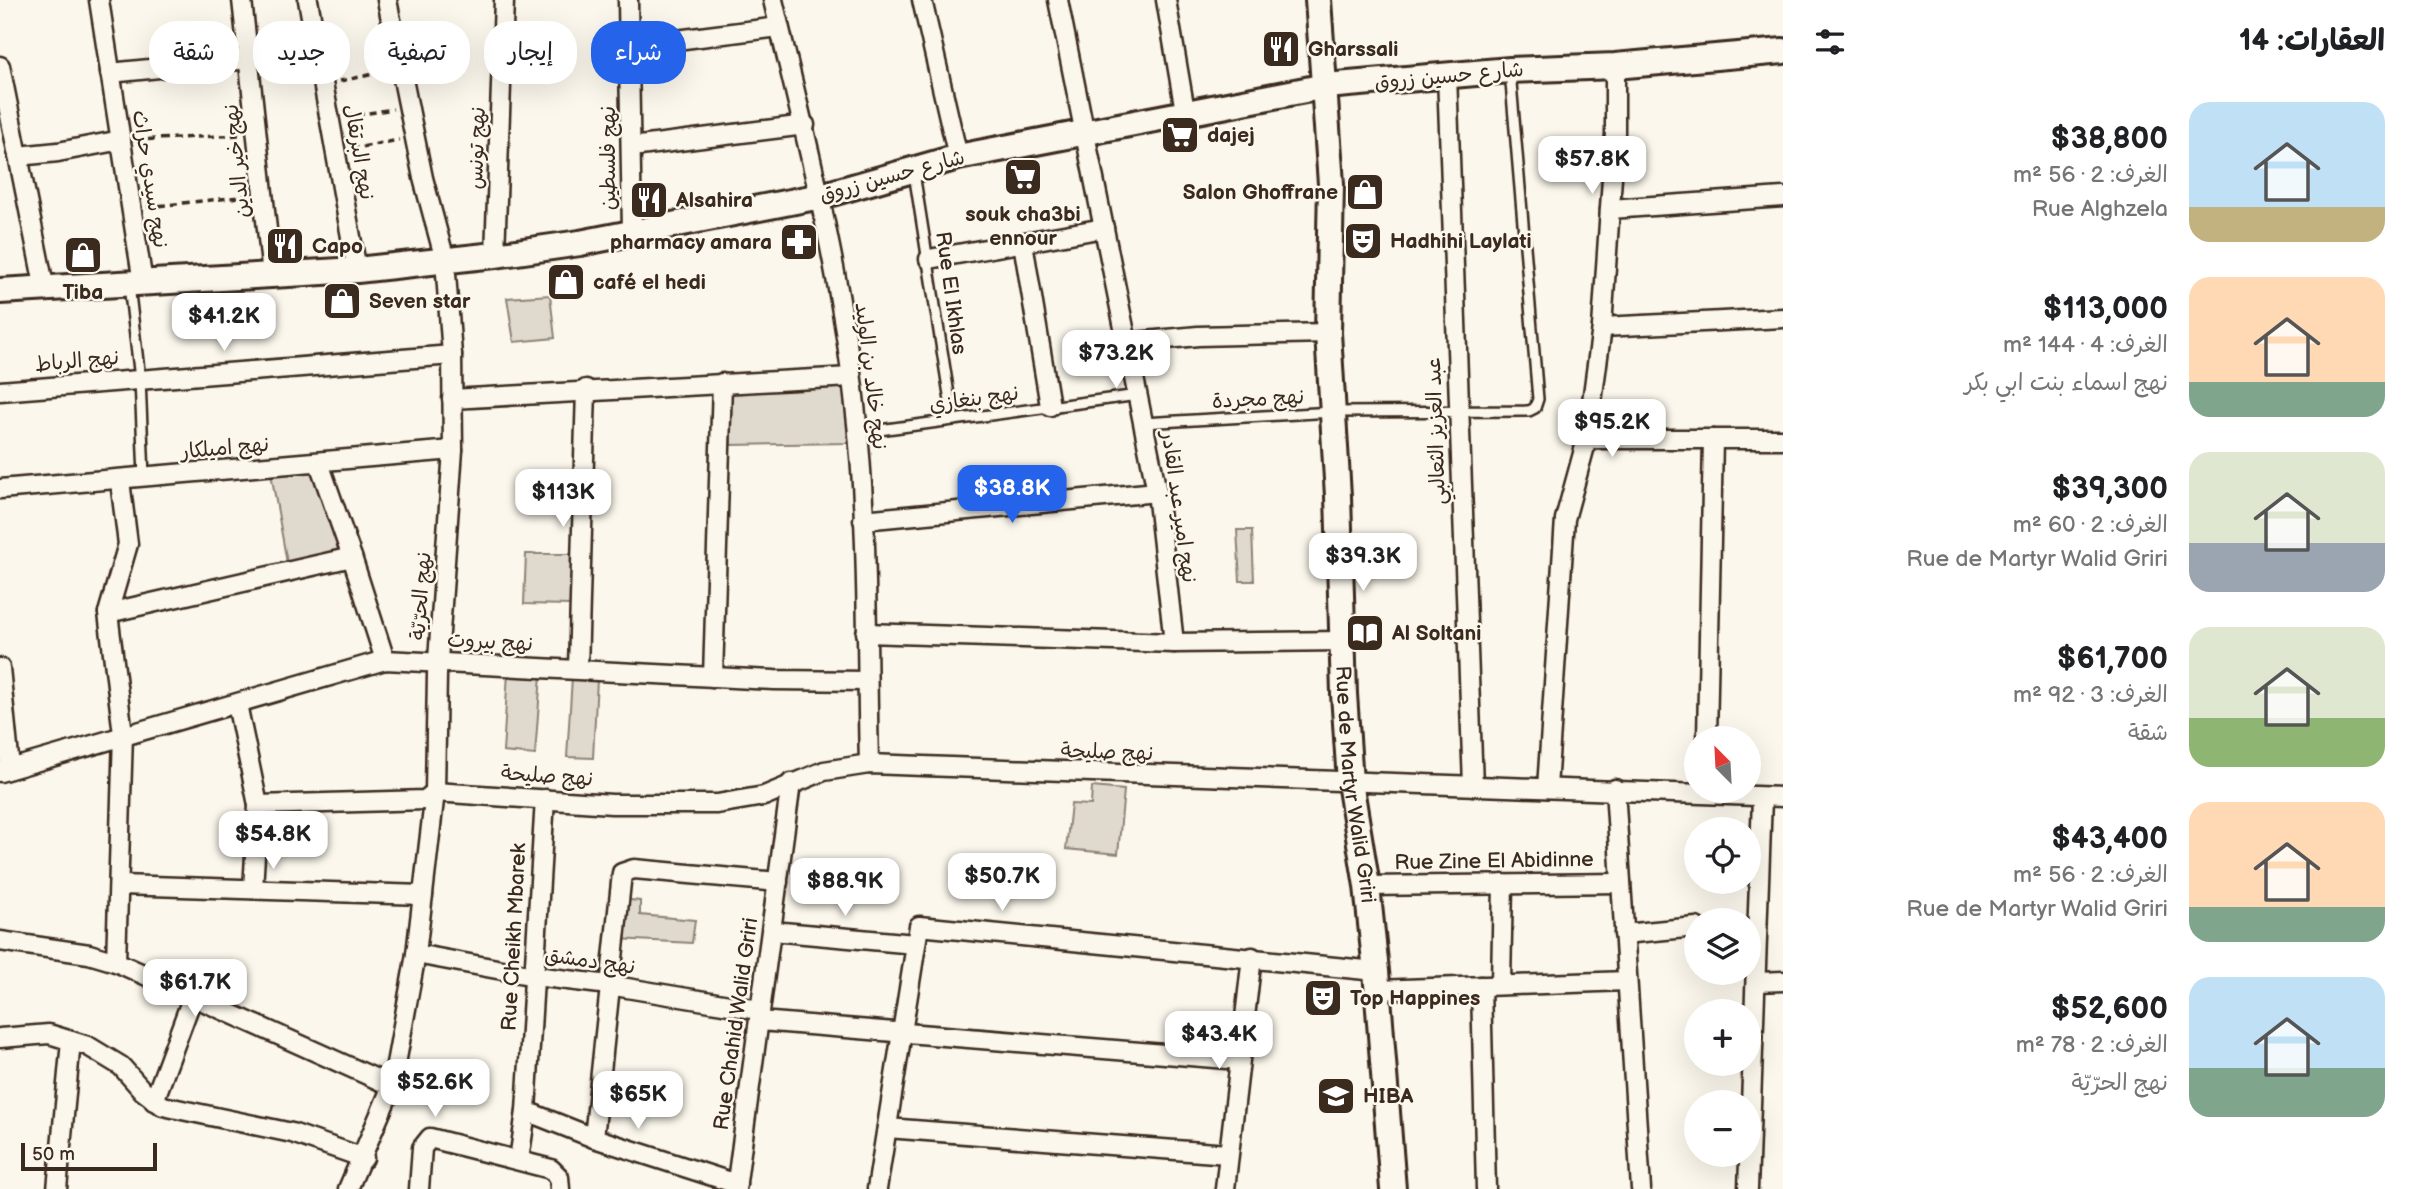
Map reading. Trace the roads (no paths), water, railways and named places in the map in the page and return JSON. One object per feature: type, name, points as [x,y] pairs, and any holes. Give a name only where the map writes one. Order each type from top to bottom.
[{"type":"street","name":"نهج سيدي حراث","points":[[104,0],[110,73],[131,209],[136,284]]},
{"type":"street","name":"نهج خير الدين","points":[[242,0],[272,275]]},
{"type":"street","name":"نهج البرتقال","points":[[308,0],[357,270]]},
{"type":"street","name":"نهج الحرّيّة","points":[[348,1189],[364,1158],[392,1086],[416,954],[435,792],[439,662],[453,450],[452,355],[445,260],[414,136],[403,68],[387,0]]},
{"type":"street","name":"نهج تونس","points":[[495,255],[504,0]]},
{"type":"street","name":"نهج فلسطين","points":[[628,0],[628,21]]},
{"type":"street","name":"نهج خالد بن الوليد","points":[[773,0],[821,197],[851,376],[858,433],[863,520],[869,764]]},
{"type":"street","points":[[922,0],[958,157]]},
{"type":"street","name":"نهج امير عبد القادر","points":[[1058,0],[1157,492],[1174,643]]},
{"type":"street","points":[[1166,0],[1185,111]]},
{"type":"street","name":"Rue de Martyr Walid Griri","points":[[1318,0],[1331,184],[1328,333],[1350,782],[1367,886],[1392,1189]]},
{"type":"street","points":[[686,39],[779,27]]},
{"type":"street","name":"شارع حسين زروق","points":[[0,291],[357,270],[495,255],[580,243],[821,197],[958,157],[1185,111],[1326,86],[1510,69],[1615,66],[1783,51]]},
{"type":"street","points":[[110,73],[248,59]]},
{"type":"street","points":[[0,66],[45,290]]},
{"type":"street","points":[[1547,788],[1565,519],[1587,439],[1602,327],[1615,133],[1615,66]]},
{"type":"street","name":"عبد العزيز الثعالبي","points":[[1447,75],[1457,411],[1473,786]]},
{"type":"street","name":"نهج فلسطين","points":[[630,84],[632,231]]},
{"type":"street","points":[[632,147],[805,125]]},
{"type":"street","points":[[18,156],[58,152],[121,140]]},
{"type":"street","points":[[1610,209],[1783,197]]},
{"type":"street","points":[[929,259],[1104,228]]},
{"type":"street","points":[[1023,243],[1050,406]]},
{"type":"street","points":[[1602,327],[1783,318]]},
{"type":"street","points":[[1125,343],[1198,336],[1328,333]]},
{"type":"street","name":"نهج الرباط","points":[[0,391],[452,355]]},
{"type":"street","points":[[452,399],[586,389],[851,376]]},
{"type":"street","points":[[713,677],[722,383]]},
{"type":"street","points":[[578,669],[586,389]]},
{"type":"street","points":[[1587,439],[1783,439]]},
{"type":"street","points":[[1707,726],[1713,439]]},
{"type":"street","name":"نهج اميلكار","points":[[0,489],[120,481],[453,450]]},
{"type":"street","points":[[320,463],[385,660]]},
{"type":"street","points":[[116,962],[121,885],[123,734],[108,612],[125,564],[128,544],[120,481]]},
{"type":"street","points":[[863,520],[1157,492]]},
{"type":"street","points":[[108,612],[352,557]]},
{"type":"street","points":[[866,633],[1174,643],[1342,641]]},
{"type":"street","name":"نهج بيروت","points":[[5,770],[385,660],[713,677],[867,681]]},
{"type":"street","points":[[0,668],[5,770]]},
{"type":"street","points":[[237,704],[258,805],[253,889]]},
{"type":"street","name":"نهج صليحة","points":[[258,805],[425,800],[435,792],[612,804],[717,804],[764,796],[824,771],[869,764],[1684,792]]},
{"type":"street","name":"Rue Chahid Walid Griri","points":[[737,1187],[791,783]]},
{"type":"street","points":[[1615,789],[1641,1189]]},
{"type":"street","name":"نهج صليحة","points":[[1762,798],[1783,797]]},
{"type":"street","points":[[1755,908],[1762,798]]},
{"type":"street","name":"Rue Cheikh Mbarek","points":[[519,1160],[526,1111],[545,799]]},
{"type":"street","points":[[594,1138],[619,879],[627,869],[778,882]]},
{"type":"street","name":"Rue Zine El Abidinne","points":[[1367,886],[1621,883]]},
{"type":"street","points":[[1501,984],[1503,884]]},
{"type":"street","points":[[121,885],[423,895]]},
{"type":"street","points":[[877,1189],[917,930],[925,925],[1252,957],[1376,980],[1481,986],[1627,981]]},
{"type":"street","points":[[1624,934],[1684,927]]},
{"type":"street","points":[[772,931],[915,944]]},
{"type":"street","points":[[0,941],[53,948],[116,962],[392,1086]]},
{"type":"street","name":"نهج دمشق","points":[[416,954],[535,976],[609,985],[760,1016],[902,1032],[1239,1060]]},
{"type":"street","points":[[1225,1189],[1252,957]]},
{"type":"street","points":[[1761,982],[1783,981]]},
{"type":"street","points":[[1748,1189],[1758,985]]},
{"type":"street","points":[[1481,986],[1486,1189]]},
{"type":"street","points":[[154,1101],[193,996]]},
{"type":"street","points":[[0,1038],[37,1033],[71,1041],[104,1054],[121,1066],[154,1101],[163,1106],[292,1133],[364,1158]]},
{"type":"street","points":[[57,1189],[71,1041]]},
{"type":"street","points":[[526,1111],[594,1138],[737,1187]]},
{"type":"street","points":[[887,1128],[1228,1154]]},
{"type":"street","points":[[419,1189],[422,1147],[430,1138],[556,1172],[560,1189]]},
{"type":"lane","name":"نهج مجردة","points":[[1143,423],[1333,412],[1529,411],[1535,408],[1538,399],[1510,69]]},
{"type":"lane","name":"Rue El Ikhlas","points":[[914,171],[953,421]]},
{"type":"lane","points":[[136,284],[144,478]]},
{"type":"lane","name":"نهج بنغازي","points":[[858,433],[1138,395]]},
{"type":"place","name":"Gharssali","points":[[1281,49]]},
{"type":"place","name":"dajej","points":[[1180,135]]},
{"type":"place","name":"souk cha3bi ennour","points":[[1023,177]]},
{"type":"place","name":"Salon Ghoffrane","points":[[1365,192]]},
{"type":"place","name":"Alsahira","points":[[649,200]]},
{"type":"place","name":"Hadhihi Laylati","points":[[1363,241]]},
{"type":"place","name":"pharmacy amara","points":[[799,242]]},
{"type":"place","name":"Capo","points":[[285,246]]},
{"type":"place","name":"Tiba","points":[[83,255]]},
{"type":"place","name":"café el hedi","points":[[566,282]]},
{"type":"place","name":"Seven star","points":[[342,301]]},
{"type":"place","name":"Al Soltani","points":[[1365,633]]},
{"type":"place","name":"Top Happines","points":[[1323,998]]},
{"type":"place","name":"HIBA","points":[[1336,1096]]}]
